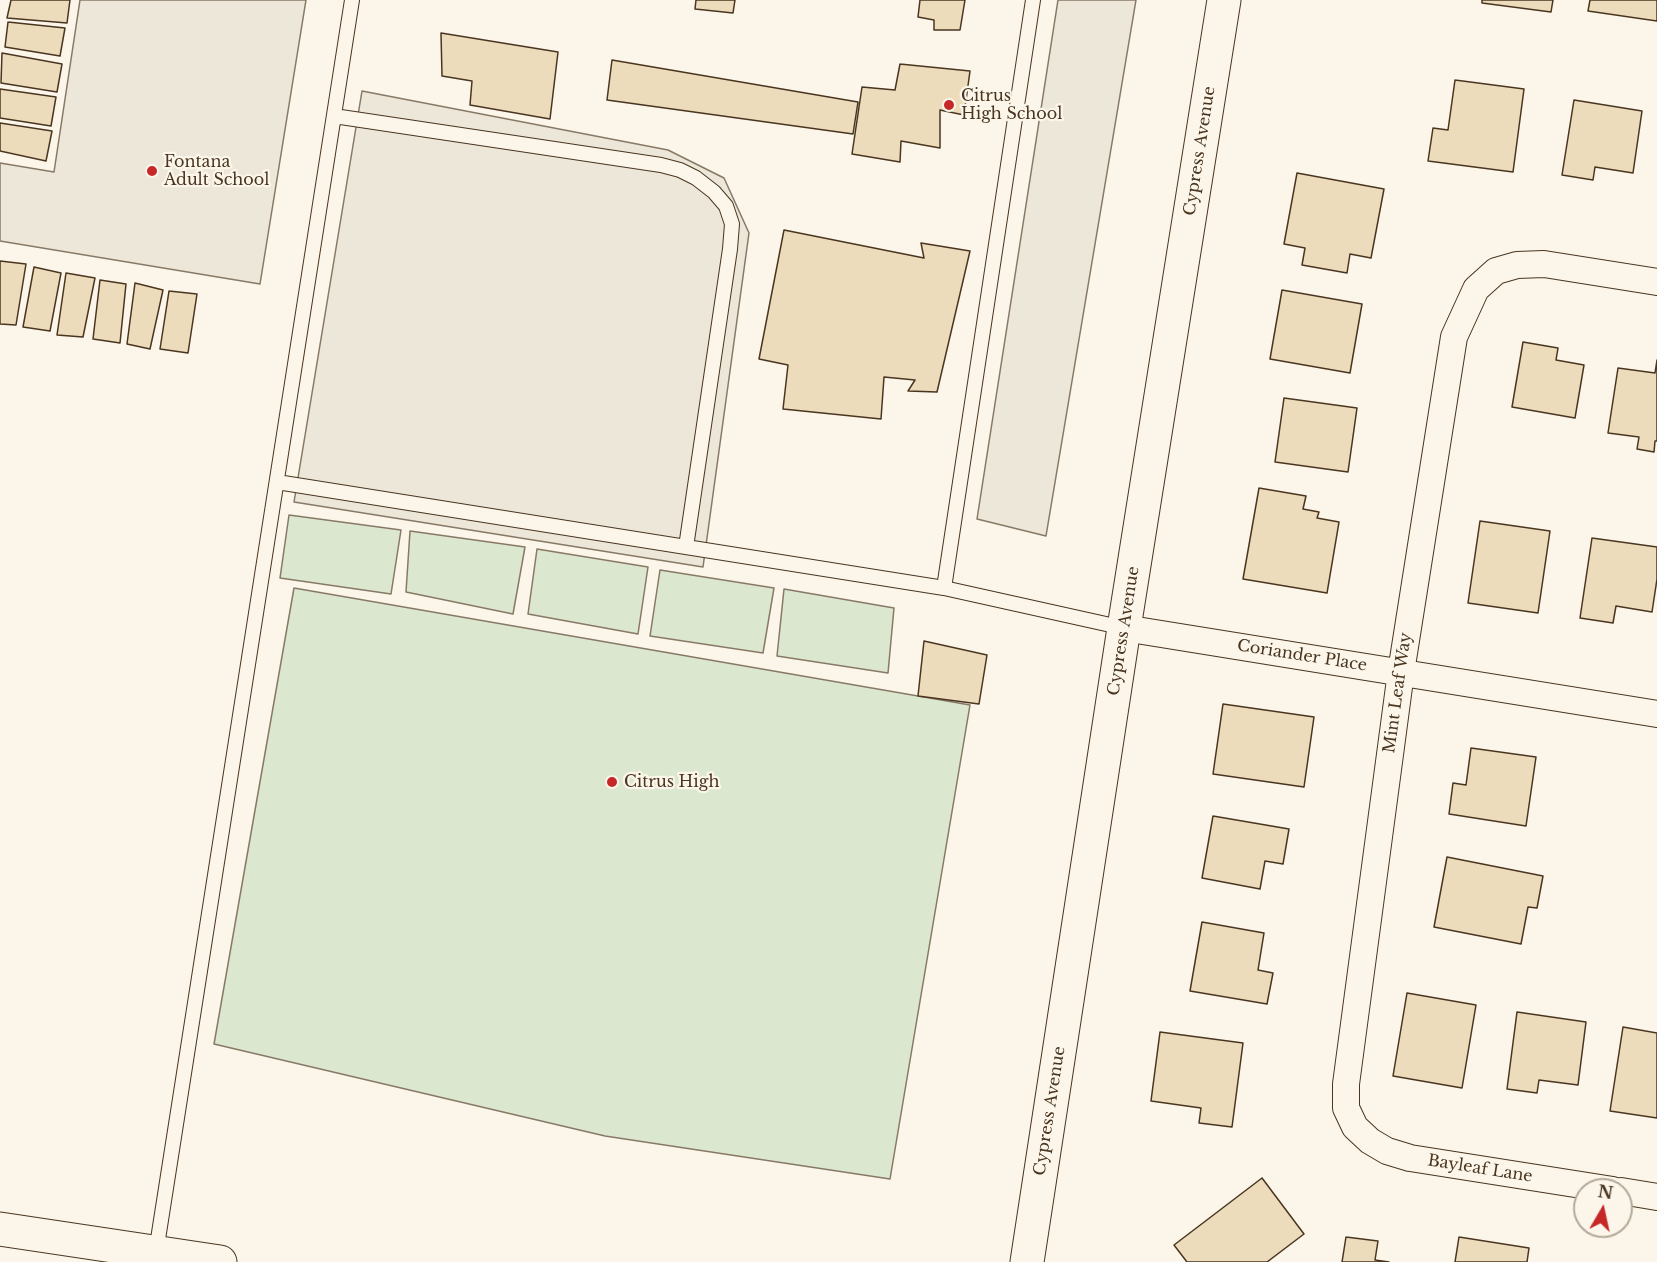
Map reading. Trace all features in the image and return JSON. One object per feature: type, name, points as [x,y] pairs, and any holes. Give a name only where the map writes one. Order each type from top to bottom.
[{"type":"street","name":"Cypress Avenue","points":[[1027,1262],[1124,628],[1224,0]]},
{"type":"street","name":"Mint Leaf Way","points":[[1355,1127],[1346,1108],[1346,1084],[1401,672],[1454,338],[1476,289],[1496,271],[1517,265],[1544,264],[1657,282]]},
{"type":"street","name":"Coriander Place","points":[[1124,628],[1657,714]]},
{"type":"street","name":"Bayleaf Lane","points":[[1355,1127],[1370,1141],[1387,1151],[1410,1158],[1573,1184]]},
{"type":"street","points":[[1633,1193],[1657,1197]]},
{"type":"street","points":[[0,1229],[220,1262]]},
{"type":"lane","points":[[156,1252],[352,0]]},
{"type":"lane","points":[[944,588],[1033,0]]},
{"type":"lane","points":[[334,116],[661,165],[680,170],[696,178],[714,192],[726,206],[732,224],[730,249],[686,547]]},
{"type":"lane","points":[[277,482],[944,588],[1124,628]]},
{"type":"green space","points":[[289,515],[401,530],[391,594],[280,578]]},
{"type":"green space","points":[[410,531],[525,547],[513,614],[406,592]]},
{"type":"green space","points":[[537,549],[648,567],[638,634],[528,614]]},
{"type":"green space","points":[[660,570],[774,588],[763,653],[650,636]]},
{"type":"green space","points":[[294,588],[970,705],[890,1179],[605,1136],[214,1044]]},
{"type":"green space","points":[[784,589],[894,608],[888,673],[777,656]]},
{"type":"shaded area","points":[[80,0],[306,0],[260,284],[0,241],[0,163],[54,172]]},
{"type":"shaded area","points":[[1058,0],[1136,0],[1046,536],[977,519]]},
{"type":"shaded area","points":[[362,91],[668,150],[724,178],[749,233],[703,567],[294,502]]},
{"type":"building","points":[[11,0],[70,0],[67,23],[7,18]]},
{"type":"building","points":[[696,0],[735,0],[733,13],[695,9]]},
{"type":"building","points":[[920,0],[965,0],[960,30],[934,30],[934,20],[918,17]]},
{"type":"building","points":[[1482,0],[1553,0],[1551,12],[1482,3]]},
{"type":"building","points":[[1590,0],[1657,0],[1657,21],[1588,11]]},
{"type":"building","points":[[8,22],[65,28],[60,56],[5,47]]},
{"type":"building","points":[[441,33],[558,52],[550,119],[470,105],[472,81],[442,76]]},
{"type":"building","points":[[2,53],[62,64],[57,92],[1,83]]},
{"type":"building","points":[[612,60],[858,102],[853,134],[607,100]]},
{"type":"building","points":[[900,64],[970,71],[964,115],[940,110],[940,148],[901,141],[900,162],[852,154],[862,87],[895,90]]},
{"type":"building","points":[[1455,80],[1524,89],[1513,172],[1428,161],[1433,128],[1448,130]]},
{"type":"building","points":[[0,89],[56,97],[51,126],[0,118]]},
{"type":"building","points":[[1574,100],[1642,111],[1633,173],[1595,167],[1593,180],[1562,175]]},
{"type":"building","points":[[0,123],[52,131],[46,161],[0,151]]},
{"type":"building","points":[[1297,173],[1384,189],[1371,258],[1350,254],[1347,273],[1302,265],[1305,248],[1284,244]]},
{"type":"building","points":[[784,230],[924,258],[921,243],[970,251],[937,392],[908,391],[915,380],[884,377],[881,419],[783,409],[788,365],[759,359]]},
{"type":"building","points":[[0,261],[26,264],[16,325],[0,324]]},
{"type":"building","points":[[34,267],[61,273],[50,331],[23,327]]},
{"type":"building","points":[[66,273],[95,278],[83,337],[57,335]]},
{"type":"building","points":[[100,280],[126,284],[120,343],[93,339]]},
{"type":"building","points":[[135,283],[163,290],[150,349],[127,344]]},
{"type":"building","points":[[1282,290],[1362,304],[1350,373],[1270,359]]},
{"type":"building","points":[[169,291],[197,294],[188,353],[160,349]]},
{"type":"building","points":[[1523,342],[1558,348],[1556,360],[1584,365],[1575,418],[1512,407]]},
{"type":"building","points":[[1657,360],[1657,441],[1655,441],[1654,452],[1637,449],[1639,437],[1608,433],[1618,368],[1655,373]]},
{"type":"building","points":[[1284,398],[1357,408],[1348,472],[1275,462]]},
{"type":"building","points":[[1259,488],[1306,496],[1303,509],[1319,512],[1317,518],[1339,522],[1327,593],[1243,579]]},
{"type":"building","points":[[1480,521],[1550,531],[1538,613],[1468,603]]},
{"type":"building","points":[[1592,538],[1657,547],[1657,579],[1652,612],[1616,606],[1613,623],[1580,618]]},
{"type":"building","points":[[924,641],[987,655],[979,704],[918,696]]},
{"type":"building","points":[[1223,704],[1314,717],[1304,787],[1213,774]]},
{"type":"building","points":[[1471,748],[1536,757],[1526,826],[1449,814],[1453,783],[1466,785]]},
{"type":"building","points":[[1213,816],[1289,829],[1283,864],[1265,861],[1260,889],[1202,878]]},
{"type":"building","points":[[1447,857],[1543,876],[1537,908],[1528,907],[1521,944],[1434,927]]},
{"type":"building","points":[[1202,922],[1264,933],[1258,970],[1273,973],[1267,1004],[1190,991]]},
{"type":"building","points":[[1407,993],[1476,1005],[1462,1088],[1393,1076]]},
{"type":"building","points":[[1517,1012],[1586,1022],[1578,1085],[1539,1080],[1537,1093],[1507,1089]]},
{"type":"building","points":[[1623,1027],[1657,1033],[1657,1118],[1610,1111]]},
{"type":"building","points":[[1160,1032],[1243,1043],[1232,1127],[1199,1123],[1201,1108],[1151,1101]]},
{"type":"building","points":[[1262,1178],[1304,1234],[1267,1262],[1187,1262],[1174,1245]]},
{"type":"building","points":[[1346,1237],[1378,1241],[1375,1260],[1389,1262],[1342,1262]]},
{"type":"building","points":[[1459,1237],[1529,1248],[1527,1262],[1455,1262]]},
{"type":"place","name":"Citrus High School","points":[[949,105]]},
{"type":"place","name":"Fontana Adult School","points":[[152,171]]},
{"type":"place","name":"Citrus High","points":[[612,782]]}]
